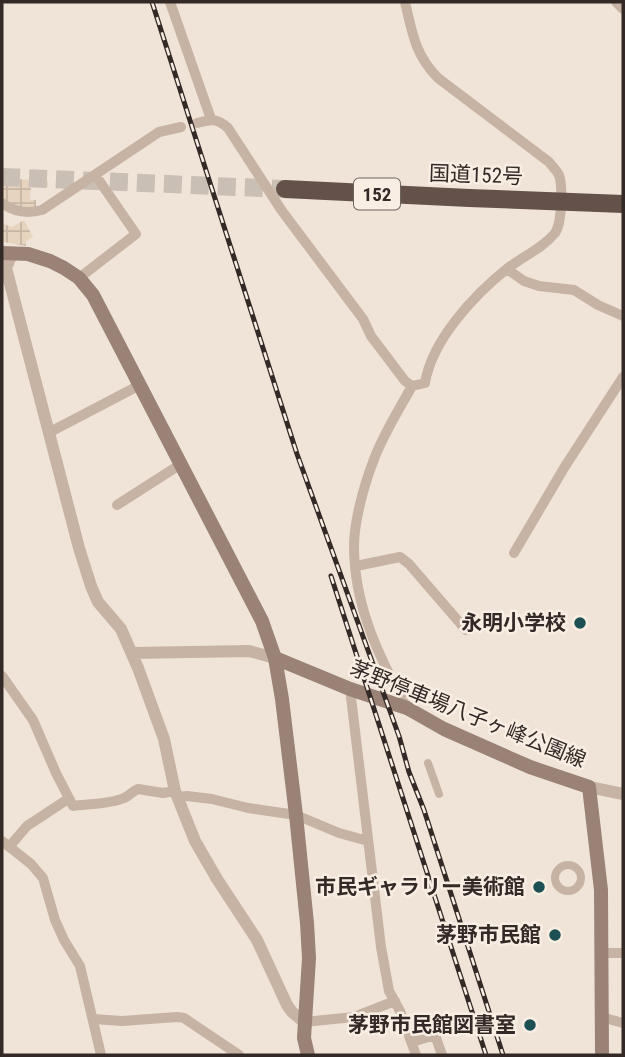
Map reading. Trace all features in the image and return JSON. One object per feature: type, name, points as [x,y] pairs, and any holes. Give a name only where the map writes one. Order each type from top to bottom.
[{"type":"highway","name":"国道152号","points":[[285,189],[623,204]]},
{"type":"main road","points":[[7,253],[28,254],[50,261],[79,278],[93,295],[262,621],[275,658],[296,815],[308,935],[304,1022],[308,1055]]},
{"type":"main road","name":"茅野停車場八子ヶ峰公園線","points":[[275,658],[349,689],[407,708],[444,729],[530,767],[589,787],[599,869],[603,953],[602,1055]]},
{"type":"street","points":[[170,2],[211,119]]},
{"type":"street","points":[[197,123],[211,119],[228,128],[282,211],[363,319],[371,336],[405,381],[412,386],[425,383],[432,359],[461,313],[507,269],[557,231],[561,201],[559,176],[549,162],[427,67],[415,43],[405,2]]},
{"type":"street","points":[[616,2],[623,9]]},
{"type":"street","points":[[2,203],[17,211],[43,210],[159,132],[181,127]]},
{"type":"street","points":[[79,278],[136,234],[96,176]]},
{"type":"street","points":[[7,253],[6,268],[91,586],[98,601],[121,629],[132,653],[164,739],[177,794],[195,841],[257,940],[287,1005],[304,1022],[355,1017],[396,1002]]},
{"type":"street","points":[[507,269],[524,281],[539,286],[574,290],[623,317]]},
{"type":"street","points":[[514,553],[564,468],[623,377]]},
{"type":"street","points":[[50,432],[140,385]]},
{"type":"street","points":[[407,708],[381,660],[365,617],[354,545],[360,506],[373,461],[412,386]]},
{"type":"street","points":[[117,505],[181,464]]},
{"type":"street","points":[[356,566],[400,557],[410,564],[466,630]]},
{"type":"street","points":[[132,653],[249,651],[275,658]]},
{"type":"street","points":[[2,676],[33,720],[73,806],[114,801],[125,798],[135,790],[149,790],[296,815],[339,833],[368,841]]},
{"type":"street","points":[[349,689],[381,947],[389,991],[396,1002],[416,1055]]},
{"type":"street","points":[[428,763],[439,794]]},
{"type":"street","points":[[589,787],[623,794]]},
{"type":"street","points":[[68,799],[27,826],[6,844],[31,864],[43,878],[55,919],[80,967],[101,1055]]},
{"type":"street","points":[[603,953],[623,953]]},
{"type":"street","points":[[601,1017],[623,1023]]},
{"type":"street","points":[[93,1019],[122,1021],[184,1018],[239,1055]]},
{"type":"street","points":[[412,1042],[435,1035],[442,1055]]},
{"type":"shaded area","points":[[2,178],[48,181],[48,187],[31,186],[30,200],[36,200],[36,209],[22,208],[3,199]]},
{"type":"shaded area","points":[[2,219],[4,224],[12,227],[24,220],[33,237],[26,241],[26,246],[4,242]]},
{"type":"tunnel","points":[[2,177],[285,189]]},
{"type":"railway","points":[[152,2],[297,454],[399,736],[503,1055]]},
{"type":"railway","points":[[331,576],[486,1055]]},
{"type":"place","name":"永明小学校","points":[[580,623]]},
{"type":"place","name":"市民ギャラリー美術館","points":[[539,887]]},
{"type":"place","name":"茅野市民館","points":[[555,935]]},
{"type":"place","name":"茅野市民館図書室","points":[[530,1025]]}]
